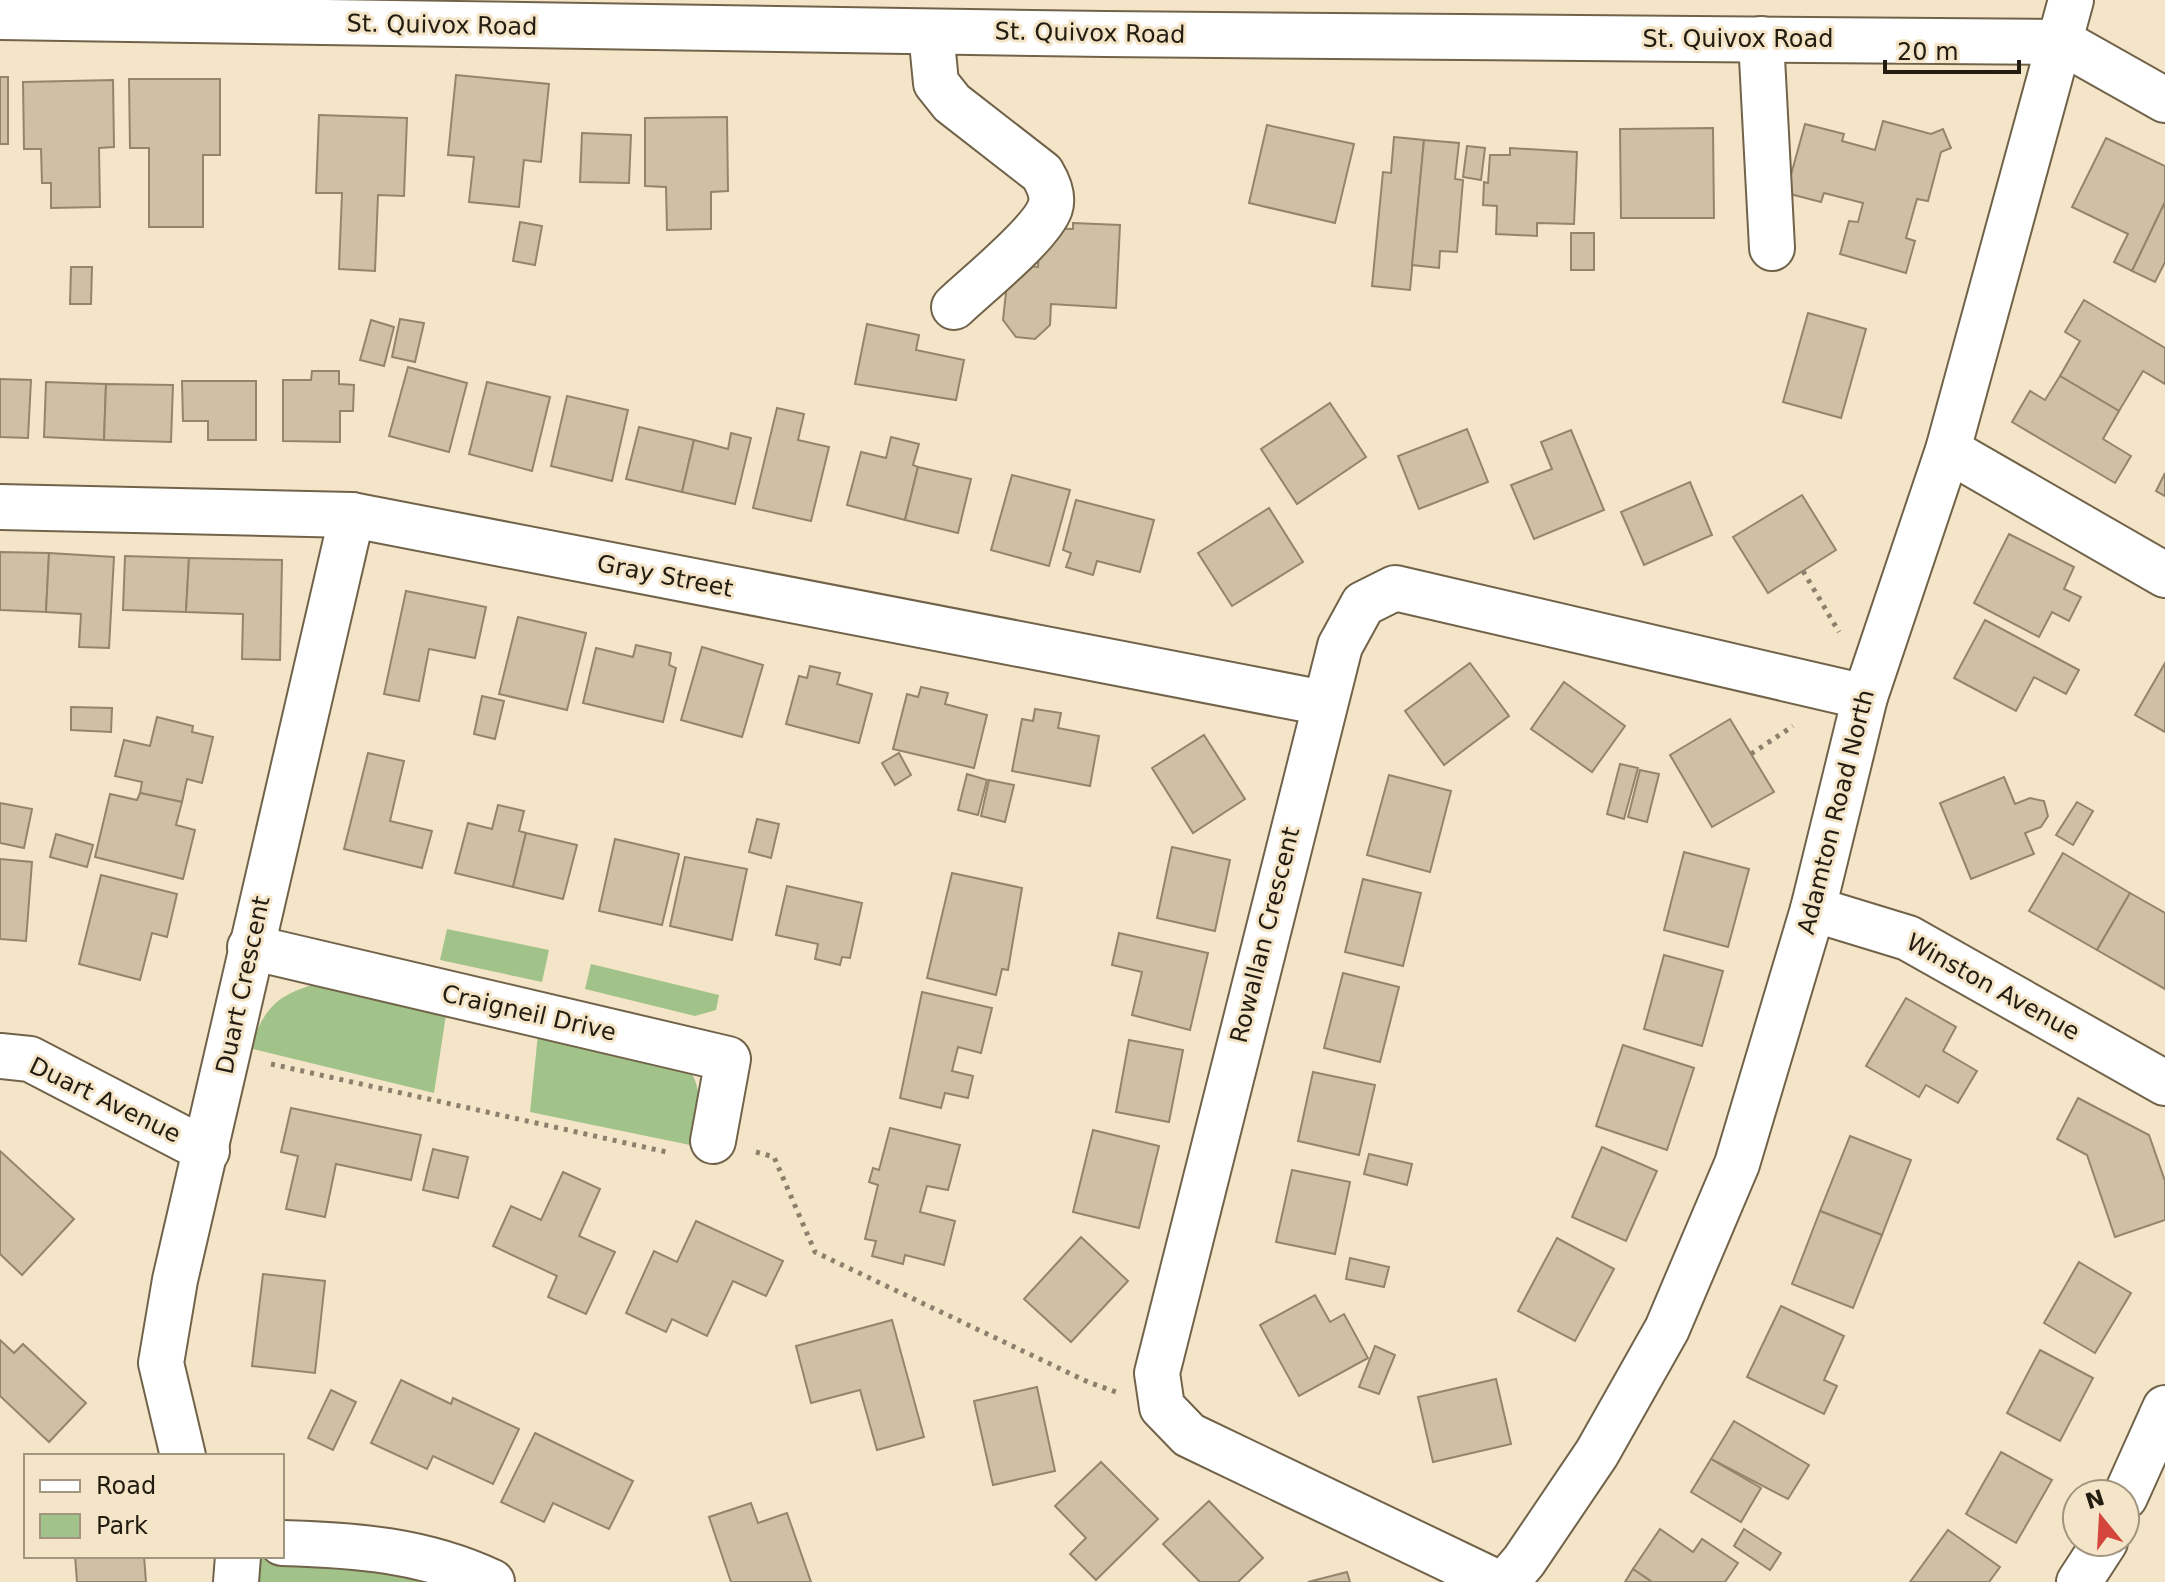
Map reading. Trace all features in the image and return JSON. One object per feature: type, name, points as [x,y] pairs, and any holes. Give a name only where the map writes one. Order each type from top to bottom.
[{"type":"street","name":"Adamton Road North","points":[[1506,1582],[1524,1561],[1597,1453],[1667,1329],[1737,1164],[1813,909],[1865,697],[1948,450],[2071,0]]},
{"type":"street","name":"St. Quivox Road","points":[[0,17],[136,10],[931,32],[1105,17],[1761,39],[2062,42],[2165,100]]},
{"type":"street","points":[[931,32],[936,83],[952,103],[1042,173],[1051,206],[1040,225],[954,307]]},
{"type":"street","points":[[1761,39],[1772,248]]},
{"type":"street","points":[[1948,450],[2165,575]]},
{"type":"street","name":"Gray Street","points":[[0,507],[352,515],[1324,703]]},
{"type":"street","name":"Duart Crescent","points":[[183,1454],[161,1363],[175,1280],[352,515]]},
{"type":"street","name":"Rowallan Crescent","points":[[1162,1407],[1157,1373],[1324,703],[1340,646],[1363,604],[1395,588],[1865,697]]},
{"type":"street","name":"Winston Avenue","points":[[1813,909],[1908,938],[2165,1083]]},
{"type":"street","name":"Craigneil Drive","points":[[250,947],[728,1059],[713,1141]]},
{"type":"street","name":"Duart Avenue","points":[[0,1056],[30,1059],[207,1151]]},
{"type":"street","points":[[1162,1407],[1189,1435],[1496,1582]]},
{"type":"street","points":[[2134,1478],[2165,1408]]},
{"type":"street","points":[[284,1543],[358,1545],[452,1563],[492,1582]]},
{"type":"street","points":[[236,1582],[238,1558]]},
{"type":"street","points":[[2079,1582],[2095,1558]]},
{"type":"path","points":[[1803,571],[1840,633]]},
{"type":"path","points":[[1751,754],[1795,725]]},
{"type":"path","points":[[227,1054],[683,1156],[713,1141],[774,1157],[815,1252],[1088,1382],[1162,1407]]},
{"type":"green space","points":[[447,929],[549,950],[542,982],[440,960]]},
{"type":"green space","points":[[591,964],[719,995],[716,1010],[695,1016],[585,989]]},
{"type":"green space","points":[[316,984],[446,1015],[434,1093],[249,1048],[273,1006],[290,993]]},
{"type":"green space","points":[[538,1034],[686,1065],[698,1094],[690,1145],[530,1112]]},
{"type":"green space","points":[[284,1556],[460,1582],[256,1582],[260,1558]]},
{"type":"building","points":[[456,75],[549,84],[541,162],[524,160],[519,207],[469,202],[474,157],[448,155]]},
{"type":"building","points":[[0,77],[8,77],[8,144],[0,144]]},
{"type":"building","points":[[129,79],[220,79],[220,155],[203,155],[203,227],[149,227],[149,148],[130,148]]},
{"type":"building","points":[[113,80],[114,147],[99,148],[100,207],[51,208],[51,183],[42,183],[41,149],[24,149],[23,82]]},
{"type":"building","points":[[319,115],[407,118],[404,196],[378,195],[375,271],[339,269],[342,193],[316,193]]},
{"type":"building","points":[[727,117],[728,191],[711,192],[711,229],[667,230],[666,187],[645,186],[645,118]]},
{"type":"building","points":[[1883,121],[1931,134],[1943,129],[1951,148],[1941,152],[1928,201],[1917,199],[1906,238],[1915,241],[1906,273],[1840,254],[1849,221],[1858,222],[1863,203],[1824,193],[1821,202],[1786,193],[1805,124],[1844,134],[1842,141],[1875,150]]},
{"type":"building","points":[[1267,125],[1354,144],[1335,223],[1249,203]]},
{"type":"building","points":[[1713,128],[1714,218],[1621,218],[1620,129]]},
{"type":"building","points":[[582,133],[631,135],[629,183],[580,182]]},
{"type":"building","points":[[1394,137],[1424,140],[1410,290],[1372,286],[1383,172],[1391,173]]},
{"type":"building","points":[[2106,138],[2165,166],[2165,202],[2132,271],[2114,262],[2128,234],[2072,207]]},
{"type":"building","points":[[1424,140],[1459,143],[1455,179],[1463,180],[1457,252],[1440,251],[1439,268],[1412,265]]},
{"type":"building","points":[[1467,146],[1485,148],[1481,180],[1463,177]]},
{"type":"building","points":[[1510,148],[1577,152],[1574,224],[1537,223],[1537,236],[1496,234],[1497,206],[1483,205],[1484,182],[1488,183],[1490,155],[1510,155]]},
{"type":"building","points":[[2165,202],[2165,262],[2155,282],[2132,271]]},
{"type":"building","points":[[520,222],[542,226],[535,265],[513,261]]},
{"type":"building","points":[[1073,223],[1120,225],[1116,308],[1051,304],[1050,325],[1035,339],[1016,337],[1003,320],[1009,265],[1038,267],[1040,228],[1073,229]]},
{"type":"building","points":[[1571,233],[1594,233],[1594,270],[1571,270]]},
{"type":"building","points":[[71,267],[92,267],[91,304],[70,304]]},
{"type":"building","points":[[2084,300],[2165,348],[2165,384],[2143,371],[2119,411],[2060,376],[2080,341],[2065,332]]},
{"type":"building","points":[[1808,313],[1866,329],[1841,418],[1783,402]]},
{"type":"building","points":[[400,319],[424,323],[415,362],[392,357]]},
{"type":"building","points":[[371,320],[394,327],[384,366],[360,360]]},
{"type":"building","points":[[867,324],[919,335],[916,350],[964,360],[956,400],[855,384]]},
{"type":"building","points":[[408,367],[467,383],[449,452],[389,436]]},
{"type":"building","points":[[312,371],[339,371],[339,384],[354,385],[353,411],[340,411],[340,442],[283,441],[283,380],[311,380]]},
{"type":"building","points":[[2060,376],[2119,411],[2103,439],[2131,456],[2115,483],[2012,422],[2030,391],[2045,400]]},
{"type":"building","points":[[0,379],[31,380],[28,438],[0,437]]},
{"type":"building","points":[[182,381],[256,381],[256,440],[208,440],[208,421],[183,421]]},
{"type":"building","points":[[46,382],[106,384],[104,440],[44,437]]},
{"type":"building","points":[[487,382],[550,397],[532,471],[469,454]]},
{"type":"building","points":[[106,384],[173,385],[171,442],[104,440]]},
{"type":"building","points":[[567,396],[628,410],[612,481],[551,466]]},
{"type":"building","points":[[1330,403],[1366,457],[1297,504],[1261,449]]},
{"type":"building","points":[[777,408],[804,414],[798,440],[829,447],[811,521],[753,508]]},
{"type":"building","points":[[639,427],[694,440],[682,492],[626,479]]},
{"type":"building","points":[[1467,429],[1488,482],[1419,509],[1398,456]]},
{"type":"building","points":[[1571,430],[1604,510],[1534,539],[1511,485],[1552,469],[1541,442]]},
{"type":"building","points":[[731,433],[751,438],[735,504],[682,492],[694,440],[728,449]]},
{"type":"building","points":[[891,437],[919,444],[913,465],[918,467],[905,520],[847,505],[861,452],[886,458]]},
{"type":"building","points":[[918,467],[971,479],[958,533],[905,520]]},
{"type":"building","points":[[2165,473],[2165,496],[2156,491]]},
{"type":"building","points":[[1012,475],[1070,490],[1049,566],[991,550]]},
{"type":"building","points":[[1690,482],[1712,535],[1644,565],[1621,512]]},
{"type":"building","points":[[1802,495],[1836,550],[1768,593],[1733,537]]},
{"type":"building","points":[[1076,500],[1154,520],[1140,572],[1097,561],[1093,575],[1066,567],[1071,553],[1063,550]]},
{"type":"building","points":[[1269,508],[1303,562],[1232,606],[1198,553]]},
{"type":"building","points":[[2009,534],[2074,567],[2064,589],[2081,597],[2069,621],[2052,612],[2039,637],[1974,603]]},
{"type":"building","points":[[0,552],[49,553],[46,612],[0,610]]},
{"type":"building","points":[[49,553],[114,557],[109,648],[79,647],[81,614],[46,612]]},
{"type":"building","points":[[125,556],[189,558],[186,612],[123,610]]},
{"type":"building","points":[[189,558],[282,560],[280,660],[242,659],[243,614],[186,612]]},
{"type":"building","points":[[406,591],[486,607],[475,658],[429,649],[419,701],[384,694]]},
{"type":"building","points":[[518,617],[586,633],[567,710],[499,694]]},
{"type":"building","points":[[1985,620],[2079,670],[2066,694],[2034,677],[2016,711],[1954,678]]},
{"type":"building","points":[[636,645],[671,653],[669,665],[676,668],[663,722],[583,703],[596,648],[633,657]]},
{"type":"building","points":[[702,647],[763,665],[742,737],[681,720]]},
{"type":"building","points":[[1470,663],[1509,716],[1444,765],[1405,711]]},
{"type":"building","points":[[2165,663],[2165,732],[2135,715]]},
{"type":"building","points":[[810,666],[840,673],[837,684],[872,694],[859,743],[786,724],[799,676],[807,678]]},
{"type":"building","points":[[1564,682],[1625,726],[1592,772],[1531,729]]},
{"type":"building","points":[[921,687],[948,693],[945,704],[987,715],[974,768],[893,749],[907,694],[918,697]]},
{"type":"building","points":[[482,696],[504,701],[495,739],[474,734]]},
{"type":"building","points":[[71,707],[112,708],[111,732],[71,730]]},
{"type":"building","points":[[1035,709],[1061,713],[1058,728],[1099,736],[1090,786],[1012,771],[1022,719],[1033,721]]},
{"type":"building","points":[[157,717],[193,726],[192,732],[213,737],[202,783],[187,779],[182,802],[140,793],[142,782],[115,776],[124,740],[150,746]]},
{"type":"building","points":[[1730,719],[1774,792],[1712,827],[1670,755]]},
{"type":"building","points":[[1204,735],[1245,799],[1193,833],[1152,768]]},
{"type":"building","points":[[368,753],[404,761],[390,821],[432,831],[422,868],[344,849]]},
{"type":"building","points":[[899,753],[911,775],[895,785],[882,763]]},
{"type":"building","points":[[1620,764],[1638,768],[1624,819],[1607,814]]},
{"type":"building","points":[[1640,770],[1659,774],[1647,822],[1628,817]]},
{"type":"building","points":[[967,774],[987,780],[978,815],[958,810]]},
{"type":"building","points":[[1389,775],[1451,791],[1430,872],[1367,855]]},
{"type":"building","points":[[2004,777],[2015,804],[2030,798],[2044,801],[2048,816],[2041,827],[2025,833],[2034,854],[1971,879],[1940,803]]},
{"type":"building","points":[[989,780],[1014,785],[1005,822],[981,816]]},
{"type":"building","points":[[140,793],[182,802],[176,825],[195,830],[183,879],[95,857],[110,794],[137,800]]},
{"type":"building","points":[[2077,802],[2093,811],[2073,845],[2056,835]]},
{"type":"building","points":[[0,803],[32,809],[24,848],[0,843]]},
{"type":"building","points":[[498,805],[524,811],[519,831],[526,833],[513,887],[455,873],[468,823],[492,829]]},
{"type":"building","points":[[757,819],[779,824],[771,858],[749,852]]},
{"type":"building","points":[[526,833],[577,845],[563,899],[513,887]]},
{"type":"building","points":[[56,834],[93,845],[87,867],[50,857]]},
{"type":"building","points":[[615,839],[679,854],[662,925],[599,911]]},
{"type":"building","points":[[1172,847],[1230,860],[1215,931],[1157,918]]},
{"type":"building","points":[[1684,852],[1749,869],[1728,947],[1664,930]]},
{"type":"building","points":[[2063,853],[2130,893],[2097,950],[2029,911]]},
{"type":"building","points":[[685,857],[747,869],[732,940],[670,926]]},
{"type":"building","points":[[0,859],[32,862],[26,941],[0,939]]},
{"type":"building","points":[[952,873],[1022,888],[1008,970],[1002,969],[996,995],[927,978]]},
{"type":"building","points":[[101,875],[177,894],[167,937],[152,933],[140,980],[79,964]]},
{"type":"building","points":[[1363,879],[1421,893],[1403,966],[1345,952]]},
{"type":"building","points":[[787,886],[862,903],[850,958],[842,957],[840,965],[815,959],[818,944],[776,935]]},
{"type":"building","points":[[2130,893],[2165,913],[2165,989],[2097,950]]},
{"type":"building","points":[[1119,933],[1208,953],[1190,1030],[1132,1015],[1142,972],[1112,965]]},
{"type":"building","points":[[1664,955],[1723,971],[1702,1046],[1644,1029]]},
{"type":"building","points":[[1343,973],[1399,987],[1380,1062],[1324,1048]]},
{"type":"building","points":[[922,992],[992,1008],[981,1053],[958,1047],[952,1071],[973,1076],[968,1098],[945,1093],[941,1108],[900,1098]]},
{"type":"building","points":[[1906,998],[1956,1027],[1943,1051],[1977,1071],[1958,1103],[1926,1085],[1919,1097],[1866,1066]]},
{"type":"building","points":[[1129,1040],[1183,1050],[1169,1122],[1116,1112]]},
{"type":"building","points":[[1623,1045],[1694,1068],[1667,1150],[1596,1126]]},
{"type":"building","points":[[1313,1072],[1375,1085],[1359,1155],[1298,1141]]},
{"type":"building","points":[[2078,1098],[2149,1135],[2165,1181],[2165,1220],[2115,1237],[2087,1155],[2057,1139]]},
{"type":"building","points":[[291,1108],[421,1135],[411,1180],[336,1164],[325,1217],[286,1209],[298,1156],[281,1152]]},
{"type":"building","points":[[890,1128],[960,1145],[948,1190],[927,1186],[920,1212],[955,1221],[944,1265],[905,1255],[903,1264],[872,1256],[876,1241],[865,1239],[878,1185],[869,1182],[873,1168],[879,1170]]},
{"type":"building","points":[[1093,1130],[1159,1146],[1139,1228],[1073,1212]]},
{"type":"building","points":[[1850,1136],[1911,1160],[1882,1235],[1820,1211]]},
{"type":"building","points":[[1602,1147],[1657,1171],[1626,1241],[1572,1217]]},
{"type":"building","points":[[433,1149],[468,1157],[458,1198],[423,1190]]},
{"type":"building","points":[[0,1151],[74,1219],[22,1275],[0,1254]]},
{"type":"building","points":[[1369,1154],[1412,1164],[1407,1185],[1364,1174]]},
{"type":"building","points":[[1292,1170],[1350,1182],[1335,1254],[1276,1242]]},
{"type":"building","points":[[563,1172],[600,1189],[579,1236],[615,1252],[586,1314],[548,1297],[557,1276],[493,1246],[511,1206],[541,1220]]},
{"type":"building","points":[[1820,1211],[1882,1235],[1853,1308],[1792,1284]]},
{"type":"building","points":[[696,1221],[783,1261],[766,1296],[733,1281],[707,1336],[672,1319],[666,1332],[626,1313],[654,1251],[677,1262]]},
{"type":"building","points":[[1081,1237],[1128,1281],[1071,1342],[1024,1299]]},
{"type":"building","points":[[1557,1238],[1614,1269],[1575,1341],[1518,1311]]},
{"type":"building","points":[[1350,1258],[1389,1267],[1384,1287],[1346,1279]]},
{"type":"building","points":[[2079,1262],[2131,1293],[2095,1353],[2044,1323]]},
{"type":"building","points":[[263,1274],[325,1281],[315,1373],[252,1366]]},
{"type":"building","points":[[1315,1295],[1330,1322],[1344,1314],[1368,1358],[1299,1396],[1260,1325]]},
{"type":"building","points":[[1781,1306],[1844,1336],[1824,1380],[1837,1386],[1824,1414],[1747,1377]]},
{"type":"building","points":[[892,1320],[924,1437],[877,1450],[860,1390],[811,1403],[796,1346]]},
{"type":"building","points":[[0,1340],[14,1353],[23,1344],[86,1403],[49,1442],[0,1396]]},
{"type":"building","points":[[1375,1346],[1395,1355],[1379,1394],[1359,1387]]},
{"type":"building","points":[[2040,1350],[2093,1378],[2060,1441],[2007,1413]]},
{"type":"building","points":[[1496,1379],[1511,1444],[1433,1462],[1418,1397]]},
{"type":"building","points":[[401,1380],[451,1404],[453,1398],[519,1429],[493,1484],[433,1456],[427,1469],[371,1443]]},
{"type":"building","points":[[1037,1387],[1055,1471],[993,1485],[974,1401]]},
{"type":"building","points":[[331,1390],[356,1402],[333,1450],[308,1438]]},
{"type":"building","points":[[1734,1421],[1809,1465],[1788,1499],[1711,1459]]},
{"type":"building","points":[[535,1433],[633,1481],[609,1529],[553,1503],[544,1522],[501,1502]]},
{"type":"building","points":[[2001,1452],[2052,1480],[2016,1543],[1966,1514]]},
{"type":"building","points":[[1711,1459],[1761,1488],[1741,1522],[1691,1492]]},
{"type":"building","points":[[1101,1462],[1158,1519],[1096,1580],[1070,1554],[1086,1538],[1055,1506]]},
{"type":"building","points":[[1209,1501],[1263,1558],[1238,1582],[1200,1582],[1163,1544]]},
{"type":"building","points":[[751,1503],[758,1523],[787,1513],[811,1582],[731,1582],[709,1517]]},
{"type":"building","points":[[1660,1529],[1693,1552],[1702,1539],[1738,1563],[1725,1582],[1652,1582],[1633,1569]]},
{"type":"building","points":[[1744,1529],[1781,1553],[1770,1570],[1734,1546]]},
{"type":"building","points":[[1948,1530],[2000,1567],[1989,1582],[1910,1582]]},
{"type":"building","points":[[75,1558],[144,1558],[146,1582],[77,1582]]},
{"type":"building","points":[[1633,1569],[1652,1582],[1625,1582]]},
{"type":"building","points":[[1347,1572],[1350,1582],[1308,1582]]}]
